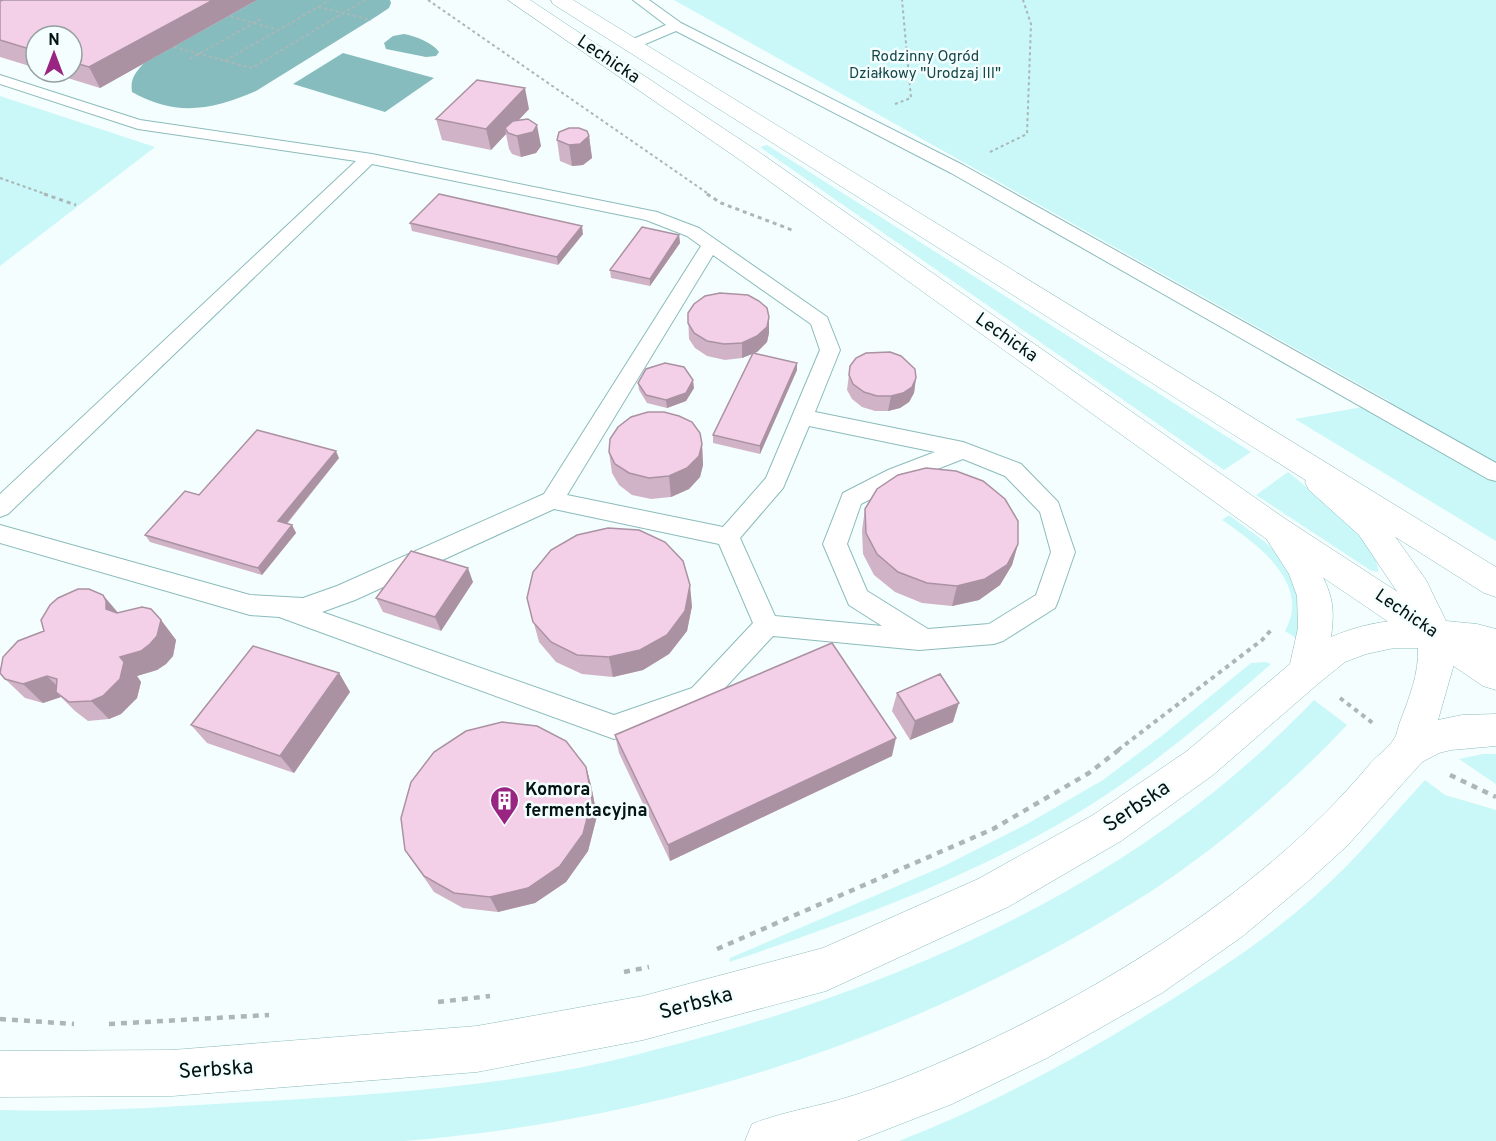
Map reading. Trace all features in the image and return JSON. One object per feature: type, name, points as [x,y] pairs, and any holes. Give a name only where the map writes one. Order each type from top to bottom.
[{"type":"main road","name":"Lechicka","points":[[517,0],[748,155],[1276,529],[1496,675]]},
{"type":"main road","name":"Lechicka","points":[[560,0],[1496,584]]},
{"type":"main road","points":[[1281,451],[1351,507],[1370,526],[1414,589],[1435,634],[1436,664],[1429,693],[1409,750]]},
{"type":"main road","points":[[1276,529],[1306,570],[1317,604],[1317,633],[1306,672]]},
{"type":"main road","name":"Serbska","points":[[0,1074],[172,1073],[477,1049],[643,1018],[826,969],[993,893],[1107,828],[1200,763],[1306,672],[1333,652],[1361,640],[1394,634],[1435,634],[1477,638],[1496,643]]},
{"type":"main road","points":[[769,1141],[810,1133],[899,1103],[986,1065],[1132,987],[1184,953],[1305,858],[1353,813],[1409,750],[1436,736],[1474,730],[1496,730]]},
{"type":"lane","points":[[640,0],[676,26],[957,169],[1381,406],[1496,473]]},
{"type":"lane","points":[[631,45],[676,26]]},
{"type":"lane","points":[[0,79],[138,124],[368,159],[651,216],[693,232],[820,321],[830,350],[775,482],[728,537]]},
{"type":"lane","points":[[0,508],[368,159]]},
{"type":"lane","points":[[0,534],[250,605],[303,608],[346,593],[552,500],[710,245]]},
{"type":"lane","points":[[767,625],[924,640],[994,634],[1046,601],[1063,552],[1050,508],[1013,470],[963,450],[802,417]]},
{"type":"lane","points":[[924,640],[858,598],[835,544],[850,499],[896,476],[963,450]]},
{"type":"lane","points":[[552,500],[728,537]]},
{"type":"lane","points":[[728,537],[767,625]]},
{"type":"lane","points":[[277,606],[615,727],[701,696],[767,625]]},
{"type":"path","points":[[225,61],[330,0]]},
{"type":"path","points":[[174,47],[252,68],[365,0]]},
{"type":"path","points":[[428,0],[721,203],[801,233]]},
{"type":"path","points":[[890,106],[912,98],[902,0]]},
{"type":"path","points":[[957,169],[1027,134],[1031,24],[1023,0]]},
{"type":"path","points":[[318,7],[371,20]]},
{"type":"path","points":[[221,14],[279,30]]},
{"type":"path","points":[[190,59],[261,19]]},
{"type":"path","points":[[0,178],[76,205]]},
{"type":"path","points":[[706,954],[993,829],[1089,773],[1262,640],[1280,621]]},
{"type":"path","points":[[1262,640],[1409,750],[1468,785],[1496,797]]},
{"type":"path","points":[[618,974],[651,966]]},
{"type":"path","points":[[426,1004],[494,996]]},
{"type":"path","points":[[98,1024],[274,1015]]},
{"type":"path","points":[[0,1019],[86,1025]]},
{"type":"green space","name":"Rodzinny Ogród Działkowy \"Urodzaj III\"","points":[[674,0],[1496,0],[1496,541],[1295,419],[1391,402]]},
{"type":"green space","points":[[0,96],[155,147],[0,266]]},
{"type":"green space","points":[[767,145],[1251,452],[1224,470],[760,147]]},
{"type":"green space","points":[[1288,472],[1342,518],[1356,533],[1376,560],[1378,572],[1370,570],[1256,495]]},
{"type":"green space","points":[[1229,515],[1265,542],[1283,559],[1304,600],[1296,638],[1285,631],[1291,613],[1291,597],[1286,581],[1264,553],[1222,520]]},
{"type":"green space","points":[[1251,663],[1271,664],[1217,711],[1161,756],[1076,814],[981,865],[932,887],[729,962],[730,958],[944,866],[1027,824],[1103,780],[1163,735]]},
{"type":"green space","points":[[1314,700],[1347,725],[1253,814],[1177,874],[1065,943],[977,988],[886,1028],[792,1062],[697,1090],[600,1113],[502,1130],[404,1141],[0,1141],[0,1110],[93,1110],[187,1106],[369,1094],[528,1077],[597,1064],[685,1042],[826,999],[963,944],[1094,875],[1156,835],[1215,791],[1266,747]]},
{"type":"green space","points":[[1496,754],[1496,784],[1459,759]]},
{"type":"green space","points":[[1425,780],[1445,795],[1496,810],[1496,1141],[899,1141],[997,1098],[1060,1065],[1153,1011],[1237,957],[1331,882]]},
{"type":"shaded area","points":[[257,0],[390,0],[391,3],[389,8],[377,16],[256,91],[240,98],[209,106],[179,108],[148,100],[132,92],[134,76],[144,63]]},
{"type":"shaded area","points":[[404,34],[424,40],[439,52],[436,56],[426,57],[386,49],[384,43],[393,36]]},
{"type":"shaded area","points":[[343,53],[434,78],[385,112],[293,84]]},
{"type":"building","points":[[213,0],[89,67],[84,66],[84,24],[24,24],[24,47],[0,40],[0,1]]},
{"type":"building","points":[[477,80],[525,88],[486,129],[436,119]]},
{"type":"building","points":[[528,119],[537,125],[533,132],[517,136],[508,133],[505,128],[513,121]]},
{"type":"building","points":[[569,128],[587,131],[589,136],[580,144],[569,145],[557,140],[559,132]]},
{"type":"building","points":[[439,194],[582,226],[557,257],[410,223]]},
{"type":"building","points":[[642,227],[679,235],[650,279],[610,270]]},
{"type":"building","points":[[720,293],[748,295],[759,301],[767,308],[769,317],[767,327],[757,336],[742,343],[724,344],[707,341],[694,333],[688,323],[688,313],[694,304],[705,296]]},
{"type":"building","points":[[890,352],[901,356],[915,369],[916,378],[912,387],[903,393],[877,396],[864,392],[853,384],[849,375],[850,366],[856,358],[866,353]]},
{"type":"building","points":[[753,353],[797,363],[760,446],[713,435]]},
{"type":"building","points":[[665,363],[684,367],[693,380],[686,393],[666,400],[646,395],[638,383],[646,369]]},
{"type":"building","points":[[648,412],[664,412],[679,416],[692,422],[700,433],[702,444],[699,456],[687,468],[669,476],[649,478],[629,473],[615,464],[609,452],[610,439],[618,427],[631,417]]},
{"type":"building","points":[[257,430],[336,451],[278,521],[292,525],[258,568],[145,535],[185,491],[199,495]]},
{"type":"building","points":[[926,468],[956,471],[983,481],[1005,499],[1018,521],[1018,544],[1007,565],[985,579],[957,586],[927,583],[898,572],[877,554],[866,533],[865,509],[877,489],[898,475]]},
{"type":"building","points":[[608,528],[639,530],[665,542],[683,561],[690,585],[685,611],[667,635],[640,650],[609,657],[577,655],[551,642],[533,622],[527,598],[533,572],[551,550],[577,535]]},
{"type":"building","points":[[411,551],[468,568],[435,617],[376,598]]},
{"type":"building","points":[[78,589],[89,589],[103,595],[106,609],[117,613],[142,607],[151,609],[161,620],[157,636],[141,651],[120,657],[124,662],[120,679],[103,696],[91,701],[69,702],[56,692],[57,679],[47,676],[23,684],[5,679],[0,673],[3,657],[18,641],[44,631],[41,620],[50,605],[58,598]]},
{"type":"building","points":[[832,643],[896,738],[668,845],[615,735]]},
{"type":"building","points":[[253,646],[339,673],[280,756],[191,725]]},
{"type":"building","points":[[940,674],[959,703],[915,721],[897,693]]},
{"type":"building","name":"Komora fermentacyjna","points":[[502,722],[537,726],[566,741],[586,767],[592,799],[583,834],[560,866],[528,888],[490,897],[454,893],[424,876],[405,850],[401,818],[411,782],[434,752],[466,731]]},
{"type":"place","name":"Komora fermentacyjna","points":[[504,826]]}]
